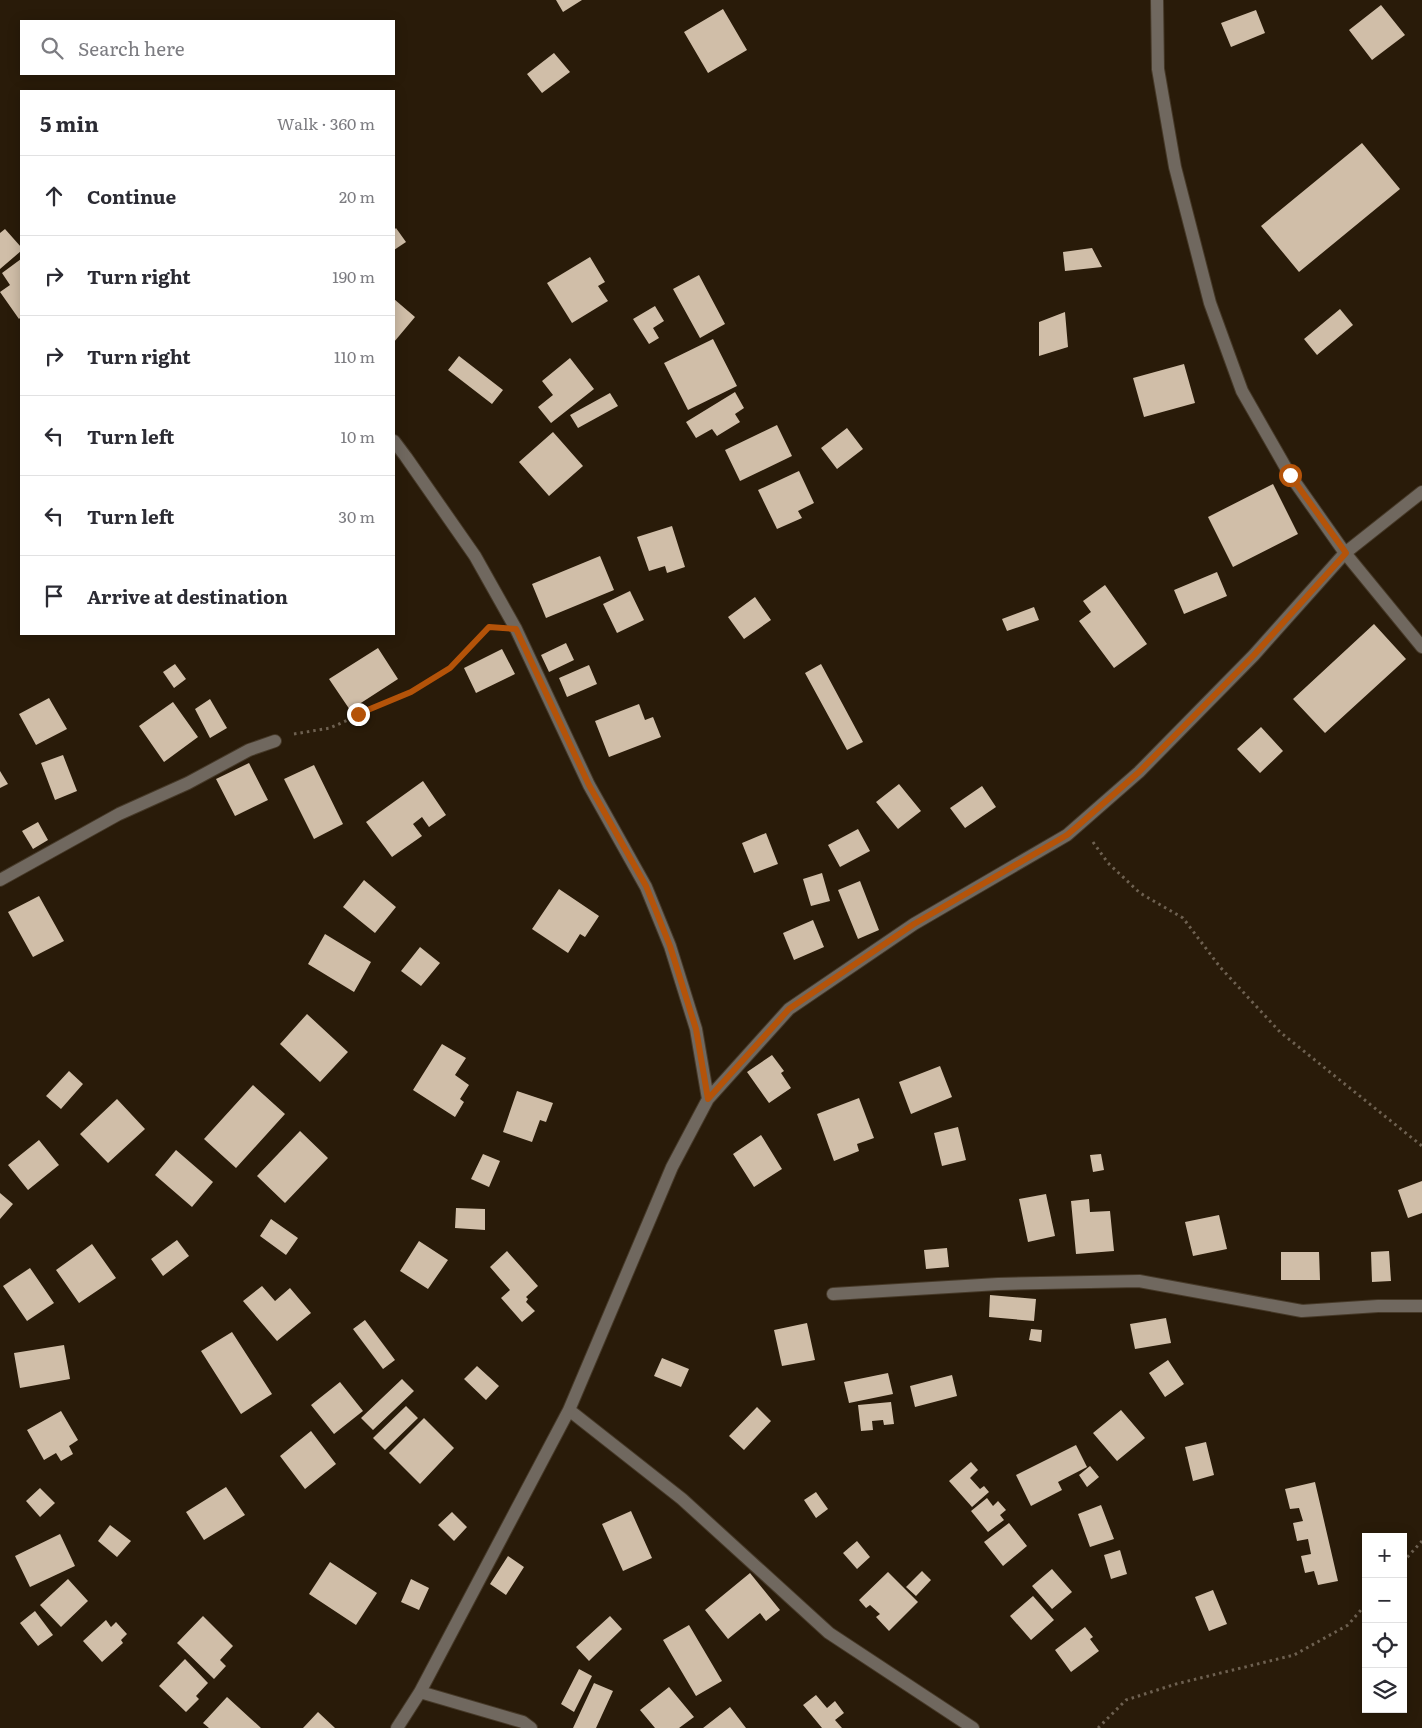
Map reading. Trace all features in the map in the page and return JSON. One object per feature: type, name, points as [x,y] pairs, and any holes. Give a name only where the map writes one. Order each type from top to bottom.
[{"type":"street","points":[[1156,0],[1158,69],[1175,167],[1210,303],[1242,391],[1290,475],[1346,553],[1422,647]]},
{"type":"street","points":[[395,442],[474,556],[516,629],[589,785],[646,886],[670,946],[696,1029],[708,1099]]},
{"type":"street","points":[[397,1728],[420,1692],[569,1410],[672,1167],[708,1099],[789,1009],[914,924],[1067,835],[1080,824],[1146,765],[1254,655],[1346,553],[1422,492]]},
{"type":"street","points":[[0,880],[119,814],[188,783],[250,750],[275,741]]},
{"type":"street","points":[[833,1294],[998,1284],[1139,1281],[1302,1311],[1378,1306],[1422,1306]]},
{"type":"street","points":[[569,1410],[682,1499],[829,1633],[973,1728]]},
{"type":"street","points":[[420,1692],[523,1722],[532,1728]]},
{"type":"path","points":[[275,741],[299,732],[330,728],[411,692],[450,668],[489,627],[516,629]]},
{"type":"path","points":[[1080,824],[1108,863],[1140,893],[1183,918],[1220,967],[1280,1032],[1422,1146]]},
{"type":"path","points":[[1407,1558],[1422,1541]]},
{"type":"path","points":[[1098,1728],[1126,1700],[1176,1684],[1294,1655],[1348,1625],[1362,1609]]},
{"type":"building","points":[[556,0],[582,0],[563,12]]},
{"type":"building","points":[[1381,5],[1405,35],[1372,60],[1349,30]]},
{"type":"building","points":[[723,9],[747,50],[708,73],[684,32]]},
{"type":"building","points":[[1256,10],[1265,33],[1231,47],[1221,23]]},
{"type":"building","points":[[554,53],[570,72],[542,93],[527,74]]},
{"type":"building","points":[[1362,143],[1400,189],[1299,272],[1261,226]]},
{"type":"building","points":[[5,229],[20,246],[20,252],[0,269],[0,233]]},
{"type":"building","points":[[395,229],[406,242],[395,249]]},
{"type":"building","points":[[1092,248],[1102,267],[1065,271],[1063,252]]},
{"type":"building","points":[[590,257],[605,282],[598,286],[608,301],[572,323],[547,283]]},
{"type":"building","points":[[20,260],[19,319],[0,292],[10,285],[2,273]]},
{"type":"building","points":[[699,275],[725,324],[700,338],[673,289]]},
{"type":"building","points":[[395,300],[415,317],[395,341]]},
{"type":"building","points":[[655,306],[664,321],[653,328],[659,338],[649,344],[633,319]]},
{"type":"building","points":[[1340,309],[1353,325],[1317,355],[1304,339]]},
{"type":"building","points":[[1065,312],[1068,347],[1039,356],[1039,322]]},
{"type":"building","points":[[713,339],[737,386],[688,410],[664,363]]},
{"type":"building","points":[[459,356],[503,390],[492,404],[448,370]]},
{"type":"building","points":[[570,358],[594,389],[551,423],[538,407],[553,395],[542,381]]},
{"type":"building","points":[[1184,364],[1195,403],[1144,417],[1133,378]]},
{"type":"building","points":[[735,392],[744,408],[735,414],[740,422],[717,436],[712,429],[696,438],[686,422]]},
{"type":"building","points":[[610,393],[618,406],[578,428],[570,415]]},
{"type":"building","points":[[777,425],[792,456],[740,481],[725,450]]},
{"type":"building","points":[[847,428],[863,449],[837,469],[821,448]]},
{"type":"building","points":[[553,432],[583,466],[549,496],[519,462]]},
{"type":"building","points":[[799,471],[814,503],[798,511],[802,518],[777,529],[758,490]]},
{"type":"building","points":[[1273,484],[1298,534],[1233,567],[1208,517]]},
{"type":"building","points":[[672,526],[685,567],[667,573],[665,566],[649,571],[637,537]]},
{"type":"building","points":[[600,556],[614,590],[546,618],[532,584]]},
{"type":"building","points":[[1217,572],[1227,596],[1184,614],[1174,590]]},
{"type":"building","points":[[1105,585],[1147,644],[1114,668],[1079,621],[1091,612],[1083,601]]},
{"type":"building","points":[[630,591],[644,620],[617,633],[603,604]]},
{"type":"building","points":[[755,597],[771,620],[744,639],[728,617]]},
{"type":"building","points":[[1034,607],[1039,620],[1007,631],[1002,619]]},
{"type":"building","points":[[1374,624],[1406,659],[1325,733],[1293,699]]},
{"type":"building","points":[[566,643],[574,660],[549,672],[541,655]]},
{"type":"building","points":[[378,648],[398,679],[350,710],[329,679]]},
{"type":"building","points":[[502,649],[515,674],[476,693],[464,668]]},
{"type":"building","points":[[175,664],[186,679],[174,688],[163,672]]},
{"type":"building","points":[[821,664],[863,742],[847,750],[805,673]]},
{"type":"building","points":[[589,665],[597,684],[567,697],[559,678]]},
{"type":"building","points":[[49,698],[67,729],[36,745],[19,714]]},
{"type":"building","points":[[210,699],[227,728],[210,738],[195,709]]},
{"type":"building","points":[[173,702],[198,737],[164,762],[139,726]]},
{"type":"building","points":[[639,704],[645,720],[653,717],[661,737],[609,757],[595,721]]},
{"type":"building","points":[[1261,727],[1283,751],[1260,773],[1237,749]]},
{"type":"building","points":[[63,755],[77,791],[55,800],[41,763]]},
{"type":"building","points":[[249,763],[268,800],[235,816],[216,779]]},
{"type":"building","points":[[314,765],[343,824],[314,839],[284,779]]},
{"type":"building","points":[[0,771],[8,784],[0,788]]},
{"type":"building","points":[[423,781],[446,815],[429,827],[422,817],[413,824],[422,836],[392,857],[366,822]]},
{"type":"building","points":[[899,784],[921,811],[898,829],[876,802]]},
{"type":"building","points":[[982,786],[996,807],[965,828],[950,808]]},
{"type":"building","points":[[38,822],[48,840],[33,849],[22,831]]},
{"type":"building","points":[[858,829],[870,851],[840,867],[828,845]]},
{"type":"building","points":[[766,833],[778,864],[754,873],[742,843]]},
{"type":"building","points":[[822,873],[830,901],[811,906],[803,879]]},
{"type":"building","points":[[364,880],[396,907],[375,933],[343,907]]},
{"type":"building","points":[[860,881],[879,930],[858,939],[838,890]]},
{"type":"building","points":[[559,889],[599,916],[585,937],[580,934],[568,953],[532,929]]},
{"type":"building","points":[[39,896],[64,941],[33,957],[8,912]]},
{"type":"building","points":[[813,920],[824,947],[794,960],[783,933]]},
{"type":"building","points":[[325,934],[371,962],[354,992],[308,964]]},
{"type":"building","points":[[420,947],[440,963],[421,986],[401,971]]},
{"type":"building","points":[[307,1014],[348,1052],[320,1082],[280,1044]]},
{"type":"building","points":[[442,1044],[466,1058],[455,1075],[469,1085],[460,1099],[464,1102],[455,1117],[413,1090]]},
{"type":"building","points":[[772,1055],[784,1071],[781,1073],[791,1088],[769,1103],[747,1072]]},
{"type":"building","points":[[940,1066],[952,1097],[911,1114],[899,1082]]},
{"type":"building","points":[[69,1071],[83,1084],[61,1109],[46,1096]]},
{"type":"building","points":[[253,1085],[285,1114],[236,1168],[204,1139]]},
{"type":"building","points":[[517,1091],[553,1103],[546,1122],[540,1120],[532,1142],[503,1132]]},
{"type":"building","points":[[859,1098],[874,1138],[857,1144],[859,1151],[834,1161],[817,1114]]},
{"type":"building","points":[[117,1099],[145,1129],[108,1163],[80,1134]]},
{"type":"building","points":[[958,1127],[966,1160],[942,1166],[934,1133]]},
{"type":"building","points":[[300,1131],[328,1158],[285,1203],[257,1176]]},
{"type":"building","points":[[761,1135],[782,1169],[754,1187],[733,1154]]},
{"type":"building","points":[[39,1140],[59,1165],[28,1190],[8,1165]]},
{"type":"building","points":[[176,1150],[213,1182],[192,1207],[155,1175]]},
{"type":"building","points":[[483,1154],[500,1161],[489,1187],[471,1179]]},
{"type":"building","points":[[1101,1154],[1104,1170],[1093,1172],[1090,1155]]},
{"type":"building","points":[[1422,1181],[1422,1213],[1408,1218],[1398,1190]]},
{"type":"building","points":[[0,1193],[13,1204],[0,1219]]},
{"type":"building","points":[[1046,1194],[1055,1236],[1028,1242],[1019,1199]]},
{"type":"building","points":[[1089,1199],[1090,1212],[1110,1211],[1114,1251],[1076,1254],[1071,1201]]},
{"type":"building","points":[[456,1208],[485,1209],[485,1230],[455,1228]]},
{"type":"building","points":[[1219,1215],[1227,1249],[1193,1256],[1185,1222]]},
{"type":"building","points":[[271,1219],[298,1238],[286,1255],[260,1236]]},
{"type":"building","points":[[177,1240],[189,1256],[163,1276],[151,1259]]},
{"type":"building","points":[[419,1241],[448,1260],[428,1289],[400,1271]]},
{"type":"building","points":[[92,1244],[116,1278],[79,1303],[56,1270]]},
{"type":"building","points":[[947,1248],[949,1267],[926,1269],[924,1250]]},
{"type":"building","points":[[507,1251],[538,1286],[526,1297],[528,1299],[526,1302],[535,1311],[522,1322],[501,1298],[510,1290],[490,1267]]},
{"type":"building","points":[[1389,1251],[1391,1281],[1372,1282],[1371,1252]]},
{"type":"building","points":[[1281,1252],[1319,1252],[1320,1280],[1281,1280]]},
{"type":"building","points":[[30,1268],[54,1303],[27,1321],[3,1286]]},
{"type":"building","points":[[262,1286],[275,1301],[290,1288],[311,1313],[277,1341],[243,1301]]},
{"type":"building","points":[[990,1295],[1036,1299],[1034,1321],[989,1317]]},
{"type":"building","points":[[1166,1318],[1171,1343],[1135,1349],[1130,1324]]},
{"type":"building","points":[[365,1320],[395,1360],[383,1369],[353,1329]]},
{"type":"building","points":[[807,1323],[815,1360],[782,1366],[774,1330]]},
{"type":"building","points":[[1031,1329],[1042,1330],[1041,1342],[1029,1340]]},
{"type":"building","points":[[232,1332],[272,1394],[241,1414],[201,1351]]},
{"type":"building","points":[[64,1345],[70,1379],[20,1388],[14,1353]]},
{"type":"building","points":[[662,1358],[689,1369],[681,1387],[654,1376]]},
{"type":"building","points":[[1168,1360],[1184,1384],[1165,1397],[1149,1373]]},
{"type":"building","points":[[477,1366],[499,1386],[486,1400],[464,1379]]},
{"type":"building","points":[[888,1373],[893,1394],[849,1403],[844,1382]]},
{"type":"building","points":[[952,1375],[957,1396],[915,1407],[910,1386]]},
{"type":"building","points":[[402,1379],[414,1391],[373,1430],[361,1418]]},
{"type":"building","points":[[340,1382],[363,1411],[334,1434],[311,1405]]},
{"type":"building","points":[[891,1402],[894,1424],[884,1425],[883,1420],[872,1421],[873,1430],[861,1431],[858,1405]]},
{"type":"building","points":[[406,1406],[418,1418],[385,1450],[373,1438]]},
{"type":"building","points":[[757,1407],[771,1421],[744,1450],[729,1436]]},
{"type":"building","points":[[1121,1410],[1145,1438],[1117,1461],[1093,1433]]},
{"type":"building","points":[[61,1411],[78,1440],[69,1446],[73,1454],[61,1461],[56,1453],[44,1460],[27,1430]]},
{"type":"building","points":[[424,1418],[454,1448],[420,1484],[389,1453]]},
{"type":"building","points":[[311,1431],[336,1464],[305,1489],[280,1456]]},
{"type":"building","points":[[1206,1442],[1214,1475],[1193,1481],[1185,1447]]},
{"type":"building","points":[[1076,1445],[1087,1467],[1058,1482],[1062,1490],[1031,1506],[1016,1475]]},
{"type":"building","points":[[971,1462],[978,1470],[970,1478],[980,1489],[984,1486],[989,1492],[972,1507],[949,1481]]},
{"type":"building","points":[[1090,1466],[1099,1477],[1087,1487],[1079,1475]]},
{"type":"building","points":[[1315,1482],[1338,1581],[1318,1585],[1314,1571],[1305,1573],[1301,1556],[1311,1554],[1308,1539],[1297,1541],[1293,1523],[1303,1521],[1299,1508],[1290,1509],[1285,1489]]},
{"type":"building","points":[[226,1487],[245,1515],[204,1540],[186,1512]]},
{"type":"building","points":[[40,1488],[55,1503],[40,1517],[26,1501]]},
{"type":"building","points":[[816,1492],[828,1509],[816,1518],[804,1500]]},
{"type":"building","points":[[987,1498],[993,1506],[998,1501],[1006,1510],[1000,1515],[1004,1520],[988,1532],[971,1511]]},
{"type":"building","points":[[1101,1505],[1114,1539],[1090,1547],[1078,1514]]},
{"type":"building","points":[[631,1511],[652,1558],[623,1571],[602,1524]]},
{"type":"building","points":[[452,1512],[467,1527],[454,1541],[438,1525]]},
{"type":"building","points":[[1009,1523],[1027,1546],[1003,1566],[984,1542]]},
{"type":"building","points":[[110,1525],[131,1541],[117,1557],[98,1541]]},
{"type":"building","points":[[60,1534],[75,1566],[30,1587],[15,1556]]},
{"type":"building","points":[[857,1541],[870,1557],[857,1569],[843,1553]]},
{"type":"building","points":[[1120,1550],[1127,1574],[1111,1579],[1104,1555]]},
{"type":"building","points":[[508,1556],[524,1567],[506,1595],[490,1584]]},
{"type":"building","points":[[330,1562],[377,1593],[356,1625],[309,1594]]},
{"type":"building","points":[[1052,1569],[1072,1592],[1052,1609],[1032,1586]]},
{"type":"building","points":[[922,1571],[931,1580],[916,1596],[906,1587]]},
{"type":"building","points":[[888,1572],[918,1602],[889,1631],[876,1617],[880,1614],[870,1605],[866,1608],[859,1600]]},
{"type":"building","points":[[750,1573],[780,1610],[766,1621],[760,1613],[728,1639],[705,1610]]},
{"type":"building","points":[[68,1579],[88,1601],[61,1627],[40,1605]]},
{"type":"building","points":[[411,1579],[429,1588],[419,1610],[401,1602]]},
{"type":"building","points":[[1213,1590],[1227,1624],[1209,1631],[1195,1597]]},
{"type":"building","points":[[1033,1596],[1054,1620],[1031,1640],[1010,1616]]},
{"type":"building","points":[[35,1611],[53,1635],[38,1646],[20,1623]]},
{"type":"building","points":[[203,1616],[233,1646],[220,1660],[226,1666],[214,1679],[177,1643]]},
{"type":"building","points":[[610,1616],[622,1629],[589,1661],[576,1647]]},
{"type":"building","points":[[106,1620],[111,1627],[116,1622],[127,1634],[121,1640],[123,1643],[102,1662],[83,1641]]},
{"type":"building","points":[[689,1625],[722,1681],[696,1696],[663,1640]]},
{"type":"building","points":[[1085,1627],[1093,1637],[1090,1639],[1099,1651],[1071,1672],[1055,1650]]},
{"type":"building","points":[[185,1659],[208,1683],[196,1696],[199,1699],[186,1712],[159,1686]]},
{"type":"building","points":[[579,1669],[592,1676],[574,1712],[561,1704]]},
{"type":"building","points":[[594,1683],[613,1691],[596,1728],[573,1728]]},
{"type":"building","points":[[669,1687],[694,1717],[679,1728],[655,1728],[640,1710]]},
{"type":"building","points":[[816,1695],[827,1708],[835,1701],[844,1713],[835,1720],[842,1728],[822,1728],[803,1705]]},
{"type":"building","points":[[227,1697],[261,1728],[209,1728],[203,1723]]},
{"type":"building","points":[[730,1707],[746,1728],[703,1728]]},
{"type":"building","points":[[318,1712],[335,1728],[303,1728]]},
{"type":"route","points":[[358,714],[411,692],[450,668],[489,627],[516,629],[589,785],[646,886],[670,946],[696,1029],[708,1099],[789,1009],[914,924],[1067,835],[1139,772],[1254,655],[1346,553],[1290,475]]}]
